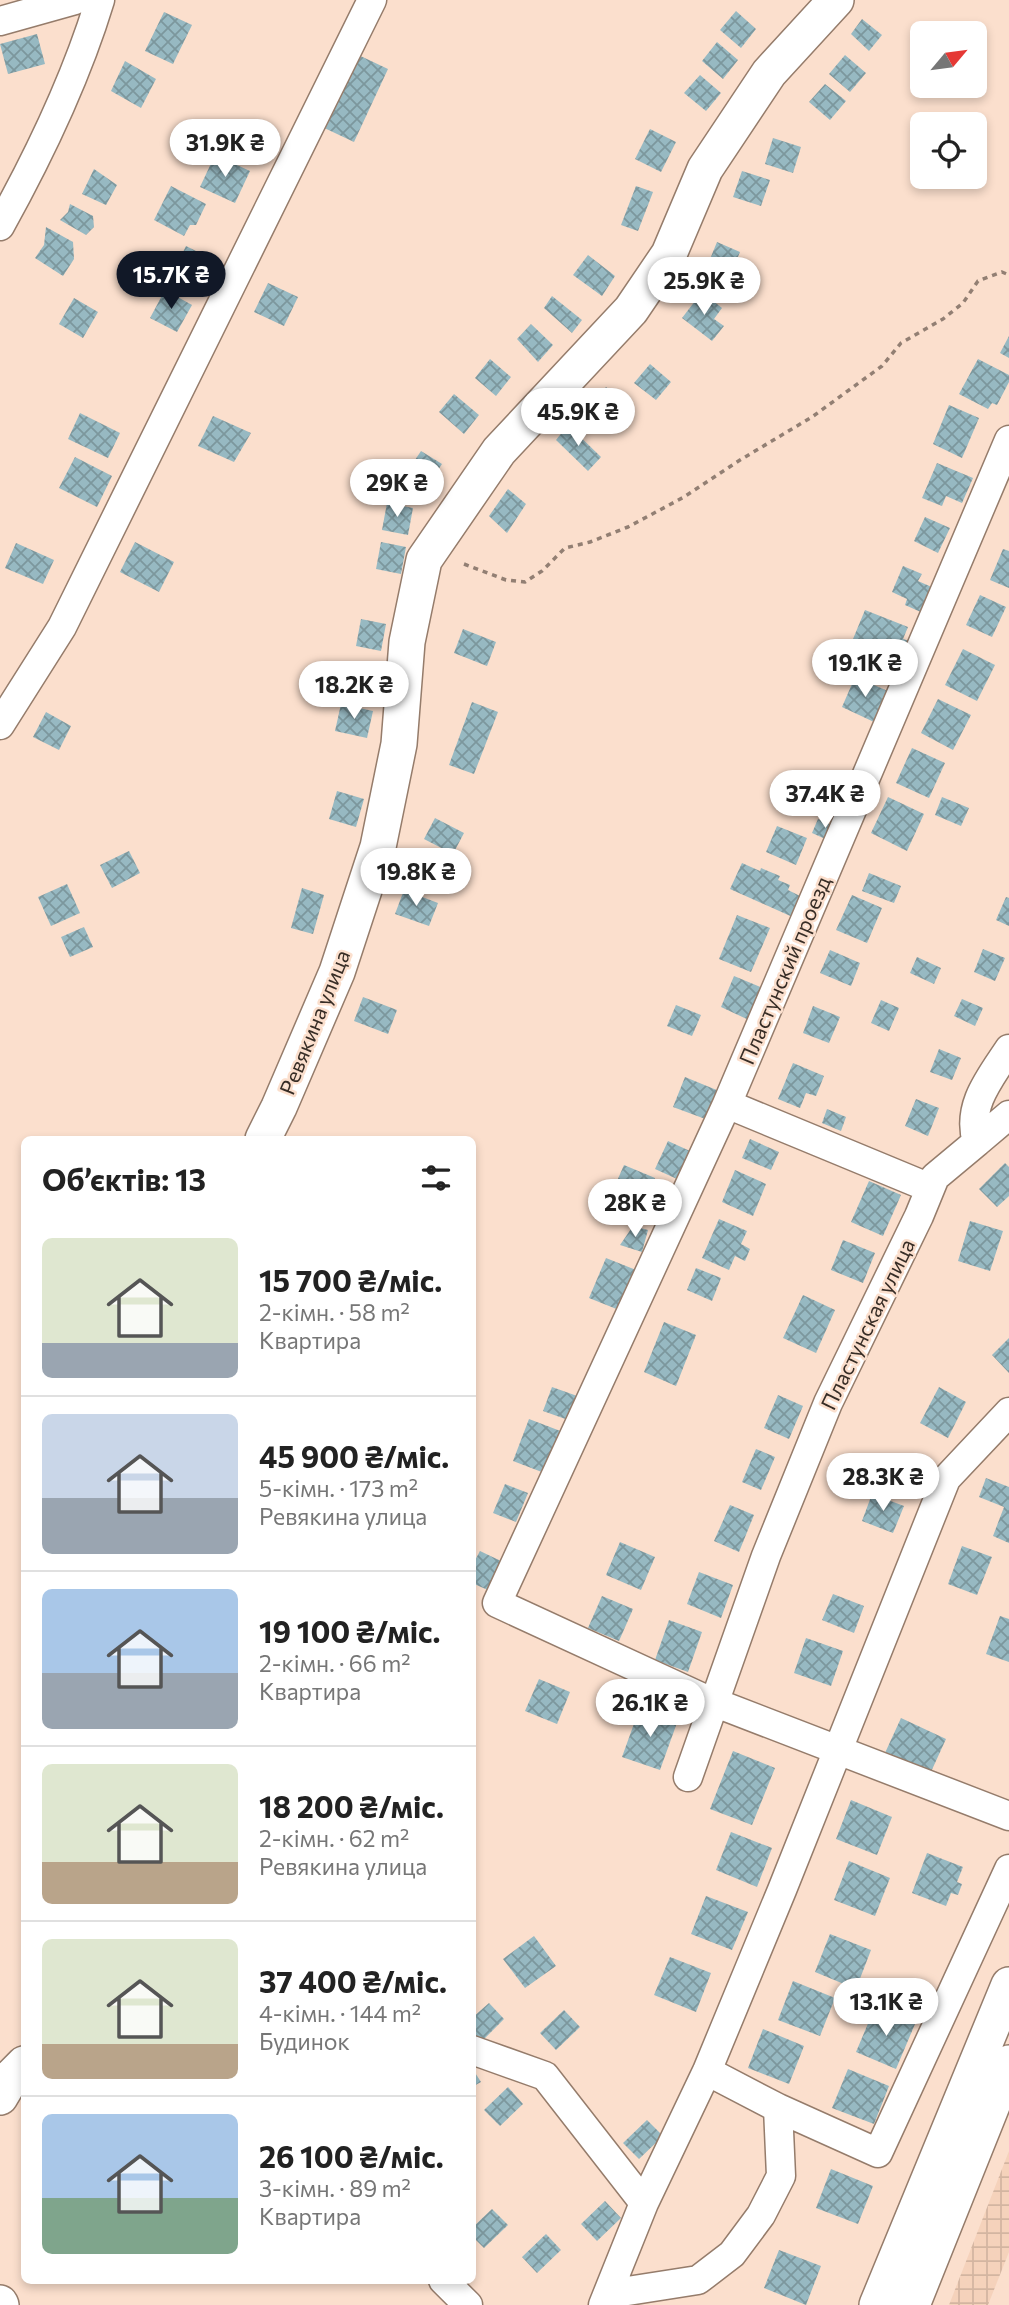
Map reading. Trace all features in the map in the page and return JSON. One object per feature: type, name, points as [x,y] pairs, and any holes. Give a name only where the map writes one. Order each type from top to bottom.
[{"type":"main road","name":"Ревякина улица","points":[[264,1136],[337,972],[378,847],[399,744],[407,642],[424,561],[499,451],[631,310],[669,254],[705,169],[769,73],[836,0]]},
{"type":"main road","points":[[877,2305],[1009,1985]]},
{"type":"main road","points":[[912,2305],[1009,2063]]},
{"type":"main road","points":[[0,2097],[21,2067]]},
{"type":"street","points":[[0,21],[75,0]]},
{"type":"street","points":[[0,226],[37,161],[92,28],[100,0]]},
{"type":"street","points":[[0,725],[62,627],[372,0]]},
{"type":"street","name":"Пластунский проезд","points":[[714,1702],[497,1604],[727,1104],[1009,440]]},
{"type":"street","points":[[977,1142],[972,1128],[974,1108],[1009,1049]]},
{"type":"street","points":[[727,1104],[930,1188]]},
{"type":"street","name":"Пластунская улица","points":[[688,1777],[766,1556],[828,1403],[919,1216],[935,1177],[1009,1115]]},
{"type":"street","points":[[606,2299],[644,2203],[707,2071],[946,1479],[1009,1412]]},
{"type":"street","points":[[714,1702],[1009,1816]]},
{"type":"street","points":[[707,2071],[778,2108],[878,2152],[1009,1869]]},
{"type":"street","points":[[476,2051],[545,2076],[644,2203]]},
{"type":"street","points":[[606,2299],[698,2280],[732,2254],[761,2214],[781,2176],[778,2108]]},
{"type":"street","points":[[447,2284],[468,2305]]},
{"type":"path","points":[[464,564],[506,580],[526,582],[542,571],[565,548],[590,542],[628,527],[684,497],[812,417],[882,366],[901,344],[963,303],[978,281],[1002,272],[1009,275]]},
{"type":"shaded area","points":[[1009,2151],[1009,2252],[988,2305],[949,2305]]},
{"type":"building","points":[[736,11],[756,29],[741,48],[720,30]]},
{"type":"building","points":[[164,12],[192,25],[173,64],[145,51]]},
{"type":"building","points":[[862,19],[882,35],[869,51],[851,34]]},
{"type":"building","points":[[37,34],[45,64],[8,74],[0,44]]},
{"type":"building","points":[[717,42],[738,60],[723,79],[702,61]]},
{"type":"building","points":[[352,52],[388,69],[354,142],[318,125]]},
{"type":"building","points":[[845,55],[866,73],[850,92],[829,74]]},
{"type":"building","points":[[125,61],[156,79],[141,108],[111,91]]},
{"type":"building","points":[[700,75],[721,93],[706,111],[684,93]]},
{"type":"building","points":[[825,84],[846,101],[830,120],[809,102]]},
{"type":"building","points":[[248,124],[276,136],[265,163],[237,151]]},
{"type":"building","points":[[650,129],[676,142],[661,172],[635,159]]},
{"type":"building","points":[[773,138],[801,147],[793,173],[765,164]]},
{"type":"building","points":[[215,155],[250,171],[235,203],[200,187]]},
{"type":"building","points":[[94,169],[117,185],[106,205],[82,194]]},
{"type":"building","points":[[742,171],[770,180],[761,206],[733,197]]},
{"type":"building","points":[[171,186],[206,204],[196,225],[190,225],[184,236],[154,220]]},
{"type":"building","points":[[636,186],[653,192],[638,231],[621,225]]},
{"type":"building","points":[[70,204],[93,216],[94,227],[86,235],[60,220],[68,212]]},
{"type":"building","points":[[46,227],[73,242],[74,259],[63,276],[35,258],[44,245]]},
{"type":"building","points":[[717,242],[740,252],[729,278],[706,269]]},
{"type":"building","points":[[186,246],[214,260],[197,295],[169,281]]},
{"type":"building","points":[[588,255],[615,276],[602,296],[573,275]]},
{"type":"building","points":[[268,283],[298,297],[284,326],[254,312]]},
{"type":"building","points":[[165,290],[192,305],[177,332],[150,318]]},
{"type":"building","points":[[702,292],[722,308],[714,319],[724,326],[712,341],[682,318]]},
{"type":"building","points":[[552,296],[582,320],[572,333],[544,308]]},
{"type":"building","points":[[74,298],[98,312],[83,338],[59,324]]},
{"type":"building","points":[[531,324],[553,345],[538,362],[517,339]]},
{"type":"building","points":[[1009,336],[1009,358],[1000,353]]},
{"type":"building","points":[[490,359],[511,377],[496,396],[475,378]]},
{"type":"building","points":[[978,359],[1009,375],[1009,382],[997,405],[992,403],[988,409],[959,394]]},
{"type":"building","points":[[650,364],[671,382],[656,400],[634,383]]},
{"type":"building","points":[[606,387],[627,405],[611,424],[590,406]]},
{"type":"building","points":[[454,394],[479,415],[464,434],[439,412]]},
{"type":"building","points":[[949,405],[979,418],[962,458],[933,444]]},
{"type":"building","points":[[80,413],[120,433],[108,458],[68,439]]},
{"type":"building","points":[[213,416],[251,433],[234,462],[198,446]]},
{"type":"building","points":[[568,425],[601,457],[588,471],[556,440]]},
{"type":"building","points":[[421,451],[442,464],[428,485],[407,472]]},
{"type":"building","points":[[75,457],[112,476],[97,507],[59,488]]},
{"type":"building","points":[[937,463],[973,478],[962,503],[946,496],[942,506],[922,498]]},
{"type":"building","points":[[508,489],[526,504],[507,533],[489,516]]},
{"type":"building","points":[[387,503],[413,508],[408,535],[382,530]]},
{"type":"building","points":[[925,517],[950,528],[938,553],[914,541]]},
{"type":"building","points":[[135,542],[174,562],[159,592],[120,572]]},
{"type":"building","points":[[381,542],[406,547],[401,574],[376,569]]},
{"type":"building","points":[[16,543],[54,560],[43,584],[5,568]]},
{"type":"building","points":[[1003,549],[1009,551],[1009,588],[990,580]]},
{"type":"building","points":[[903,566],[922,574],[918,581],[934,588],[923,613],[905,605],[907,599],[892,592]]},
{"type":"building","points":[[980,595],[1006,607],[992,637],[966,625]]},
{"type":"building","points":[[865,610],[908,627],[903,639],[909,641],[901,660],[896,657],[891,669],[848,651]]},
{"type":"building","points":[[361,619],[386,624],[381,651],[356,646]]},
{"type":"building","points":[[463,629],[496,642],[487,666],[454,653]]},
{"type":"building","points":[[963,649],[995,665],[977,701],[945,685]]},
{"type":"building","points":[[855,677],[888,691],[874,722],[842,707]]},
{"type":"building","points":[[938,699],[971,715],[953,750],[921,733]]},
{"type":"building","points":[[472,702],[498,712],[474,774],[449,765]]},
{"type":"building","points":[[341,704],[373,711],[367,738],[335,731]]},
{"type":"building","points":[[46,712],[71,726],[59,750],[33,737]]},
{"type":"building","points":[[912,748],[945,763],[929,798],[896,783]]},
{"type":"building","points":[[814,773],[841,785],[830,809],[803,797]]},
{"type":"building","points":[[337,791],[364,799],[356,827],[329,819]]},
{"type":"building","points":[[888,797],[924,814],[907,851],[871,833]]},
{"type":"building","points":[[942,797],[969,808],[961,826],[935,815]]},
{"type":"building","points":[[435,818],[464,833],[453,854],[424,839]]},
{"type":"building","points":[[818,819],[838,828],[832,842],[812,833]]},
{"type":"building","points":[[777,826],[807,838],[796,865],[766,852]]},
{"type":"building","points":[[129,851],[140,873],[112,888],[100,865]]},
{"type":"building","points":[[742,863],[780,876],[778,880],[790,885],[788,890],[806,899],[797,919],[730,889]]},
{"type":"building","points":[[869,873],[901,886],[894,903],[862,891]]},
{"type":"building","points":[[67,884],[80,913],[51,926],[38,897]]},
{"type":"building","points":[[302,888],[324,895],[313,934],[291,928]]},
{"type":"building","points":[[404,890],[438,903],[429,926],[395,914]]},
{"type":"building","points":[[852,895],[882,908],[867,943],[836,930]]},
{"type":"building","points":[[1006,897],[1009,898],[1009,926],[996,920]]},
{"type":"building","points":[[737,915],[770,928],[751,972],[719,959]]},
{"type":"building","points":[[84,927],[93,947],[70,957],[61,937]]},
{"type":"building","points":[[983,949],[1005,958],[995,981],[974,972]]},
{"type":"building","points":[[830,950],[860,963],[851,986],[820,973]]},
{"type":"building","points":[[917,957],[941,968],[934,984],[910,973]]},
{"type":"building","points":[[734,976],[765,989],[751,1021],[721,1007]]},
{"type":"building","points":[[363,997],[397,1010],[388,1034],[354,1021]]},
{"type":"building","points":[[962,999],[983,1008],[975,1026],[954,1016]]},
{"type":"building","points":[[881,1000],[899,1008],[889,1031],[871,1023]]},
{"type":"building","points":[[676,1005],[701,1015],[692,1036],[667,1026]]},
{"type":"building","points":[[813,1006],[840,1017],[829,1043],[803,1033]]},
{"type":"building","points":[[939,1049],[961,1058],[952,1080],[930,1072]]},
{"type":"building","points":[[793,1063],[824,1076],[816,1096],[806,1093],[800,1108],[778,1099]]},
{"type":"building","points":[[685,1077],[719,1091],[708,1120],[673,1107]]},
{"type":"building","points":[[916,1099],[939,1108],[928,1136],[905,1126]]},
{"type":"building","points":[[827,1109],[846,1117],[841,1131],[822,1123]]},
{"type":"building","points":[[750,1139],[779,1152],[771,1170],[742,1158]]},
{"type":"building","points":[[668,1141],[690,1151],[677,1179],[655,1169]]},
{"type":"building","points":[[1005,1163],[1009,1167],[1009,1196],[997,1207],[979,1189]]},
{"type":"building","points":[[624,1165],[655,1178],[641,1210],[610,1197]]},
{"type":"building","points":[[735,1170],[766,1184],[753,1216],[722,1202]]},
{"type":"building","points":[[869,1181],[901,1195],[883,1236],[851,1222]]},
{"type":"building","points":[[719,1219],[747,1231],[741,1244],[750,1249],[745,1261],[735,1256],[729,1270],[702,1258]]},
{"type":"building","points":[[970,1221],[1003,1231],[990,1271],[958,1261]]},
{"type":"building","points":[[633,1226],[648,1230],[642,1252],[620,1245]]},
{"type":"building","points":[[843,1240],[875,1253],[863,1283],[831,1270]]},
{"type":"building","points":[[606,1258],[636,1270],[619,1310],[589,1298]]},
{"type":"building","points":[[696,1268],[721,1278],[712,1301],[687,1290]]},
{"type":"building","points":[[803,1295],[835,1310],[816,1353],[783,1338]]},
{"type":"building","points":[[664,1322],[696,1335],[676,1386],[644,1372]]},
{"type":"building","points":[[1009,1338],[1009,1373],[992,1355]]},
{"type":"building","points":[[552,1387],[580,1397],[571,1421],[543,1411]]},
{"type":"building","points":[[939,1387],[966,1402],[948,1438],[920,1423]]},
{"type":"building","points":[[778,1395],[803,1406],[789,1439],[764,1428]]},
{"type":"building","points":[[529,1419],[563,1432],[547,1474],[513,1461]]},
{"type":"building","points":[[756,1449],[775,1457],[761,1490],[742,1482]]},
{"type":"building","points":[[986,1478],[1009,1487],[1009,1543],[993,1536],[1004,1507],[979,1497]]},
{"type":"building","points":[[505,1484],[528,1493],[516,1522],[493,1513]]},
{"type":"building","points":[[872,1494],[904,1506],[893,1533],[862,1521]]},
{"type":"building","points":[[730,1505],[754,1515],[739,1552],[714,1541]]},
{"type":"building","points":[[620,1542],[655,1557],[641,1590],[606,1575]]},
{"type":"building","points":[[962,1546],[992,1557],[977,1595],[948,1584]]},
{"type":"building","points":[[480,1551],[503,1562],[490,1591],[476,1585],[476,1558]]},
{"type":"building","points":[[699,1572],[733,1585],[721,1618],[687,1604]]},
{"type":"building","points":[[833,1594],[864,1606],[854,1633],[822,1620]]},
{"type":"building","points":[[602,1596],[633,1609],[619,1641],[588,1628]]},
{"type":"building","points":[[1000,1616],[1009,1619],[1009,1662],[986,1654]]},
{"type":"building","points":[[669,1620],[702,1632],[688,1672],[655,1660]]},
{"type":"building","points":[[806,1638],[843,1651],[831,1686],[794,1673]]},
{"type":"building","points":[[539,1679],[570,1692],[557,1724],[525,1711]]},
{"type":"building","points":[[640,1707],[678,1720],[660,1770],[622,1757]]},
{"type":"building","points":[[901,1718],[946,1739],[930,1774],[885,1753]]},
{"type":"building","points":[[733,1751],[775,1768],[752,1825],[710,1809]]},
{"type":"building","points":[[851,1800],[892,1817],[877,1855],[836,1839]]},
{"type":"building","points":[[731,1832],[772,1848],[757,1887],[716,1870]]},
{"type":"building","points":[[927,1853],[963,1867],[957,1882],[962,1884],[958,1895],[951,1893],[946,1906],[912,1893]]},
{"type":"building","points":[[849,1861],[890,1878],[875,1916],[834,1900]]},
{"type":"building","points":[[706,1896],[748,1912],[732,1950],[691,1934]]},
{"type":"building","points":[[830,1934],[871,1950],[856,1989],[815,1972]]},
{"type":"building","points":[[534,1936],[556,1966],[525,1988],[503,1959]]},
{"type":"building","points":[[670,1957],[711,1973],[696,2012],[654,1995]]},
{"type":"building","points":[[793,1981],[835,1998],[820,2036],[778,2020]]},
{"type":"building","points":[[489,2003],[504,2019],[481,2042],[476,2037],[476,2014]]},
{"type":"building","points":[[875,2007],[915,2024],[896,2069],[856,2052]]},
{"type":"building","points":[[564,2010],[580,2027],[556,2050],[540,2033]]},
{"type":"building","points":[[763,2029],[804,2046],[789,2084],[748,2068]]},
{"type":"building","points":[[848,2069],[889,2086],[874,2124],[832,2108]]},
{"type":"building","points":[[508,2087],[523,2104],[500,2126],[484,2110]]},
{"type":"building","points":[[647,2120],[663,2136],[639,2159],[623,2143]]},
{"type":"building","points":[[831,2169],[873,2186],[858,2224],[816,2208]]},
{"type":"building","points":[[605,2201],[621,2218],[597,2241],[581,2224]]},
{"type":"building","points":[[492,2209],[508,2225],[484,2248],[476,2240],[476,2224]]},
{"type":"building","points":[[546,2234],[561,2250],[537,2273],[522,2257]]},
{"type":"building","points":[[779,2250],[821,2266],[806,2305],[764,2288]]}]
